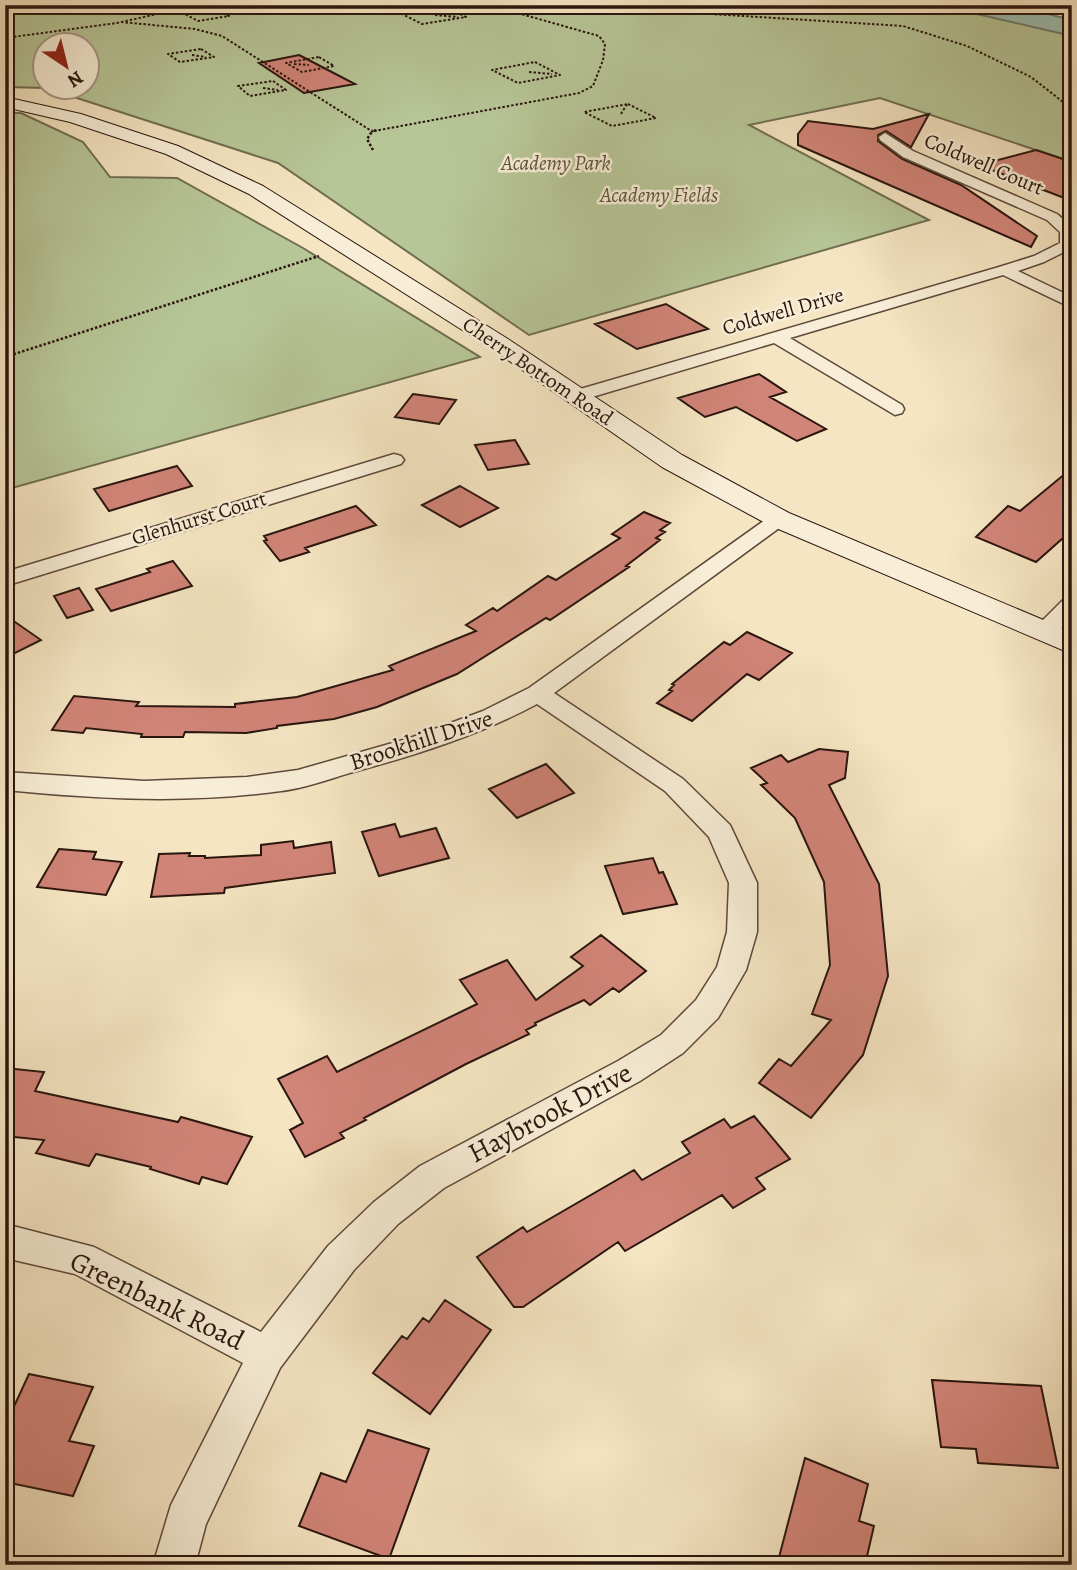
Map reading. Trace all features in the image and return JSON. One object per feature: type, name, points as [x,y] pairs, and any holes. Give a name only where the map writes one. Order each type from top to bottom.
[{"type":"main road","points":[[1065,5],[1072,7]]},
{"type":"main road","name":"Cherry Bottom Road","points":[[5,102],[75,118],[172,150],[256,190],[672,461],[779,519],[1058,638]]},
{"type":"street","name":"Coldwell Court","points":[[886,137],[908,154],[1052,217],[1067,231],[1067,244],[1039,260],[1003,270]]},
{"type":"street","points":[[1003,270],[1072,303]]},
{"type":"street","name":"Coldwell Drive","points":[[576,396],[1003,270]]},
{"type":"street","points":[[776,337],[895,409]]},
{"type":"street","name":"Glenhurst Court","points":[[5,579],[394,460]]},
{"type":"street","name":"Brookhill Drive","points":[[5,781],[82,790],[185,790],[284,782],[405,750],[506,712],[538,693],[779,519]]},
{"type":"street","points":[[1058,638],[1072,604]]},
{"type":"street","name":"Haybrook Drive","points":[[174,1565],[186,1520],[267,1355],[341,1258],[386,1213],[432,1177],[629,1071],[672,1044],[707,1009],[731,970],[742,932],[743,883],[720,832],[674,785],[538,693]]},
{"type":"street","name":"Greenbank Road","points":[[5,1241],[81,1259],[267,1355]]},
{"type":"path","points":[[5,37],[121,22],[197,5]]},
{"type":"path","points":[[373,150],[367,139],[374,131],[579,93],[593,86],[603,60],[605,44],[599,36],[486,5]]},
{"type":"path","points":[[444,6],[466,17],[422,24],[400,13],[444,6]]},
{"type":"path","points":[[215,9],[229,16],[198,21],[185,14],[215,9]]},
{"type":"path","points":[[504,10],[679,12],[903,26],[967,46],[1031,77],[1072,110]]},
{"type":"path","points":[[185,14],[206,15]]},
{"type":"path","points":[[435,15],[466,17]]},
{"type":"path","points":[[121,22],[195,29],[222,36],[374,131]]},
{"type":"path","points":[[201,48],[214,57],[180,62],[168,54],[201,48]]},
{"type":"path","points":[[191,55],[214,57]]},
{"type":"path","points":[[319,57],[334,66],[302,72],[286,63],[319,57]]},
{"type":"path","points":[[535,62],[560,75],[518,83],[492,70],[535,62]]},
{"type":"path","points":[[286,63],[309,65]]},
{"type":"path","points":[[529,72],[560,75]]},
{"type":"path","points":[[273,80],[286,90],[250,96],[238,86],[273,80]]},
{"type":"path","points":[[262,88],[286,90]]},
{"type":"path","points":[[628,103],[656,118],[612,126],[584,112],[606,108],[628,103]]},
{"type":"path","points":[[621,114],[628,103]]},
{"type":"path","points":[[5,358],[346,247]]},
{"type":"green space","name":"Academy Park","points":[[5,5],[981,5],[1072,28],[1072,162],[880,98],[749,125],[929,220],[529,335],[278,163],[89,102],[102,102],[102,32],[32,32],[32,88],[5,87]]},
{"type":"green space","points":[[5,113],[21,113],[83,142],[110,177],[177,178],[303,248],[480,357],[5,490]]},
{"type":"shaded area","points":[[938,5],[1012,5],[1072,20],[1072,36]]},
{"type":"building","points":[[299,55],[355,84],[304,93],[259,63]]},
{"type":"building","points":[[929,114],[911,147],[886,131],[878,135],[878,141],[902,159],[961,185],[1037,236],[1031,247],[798,145],[798,134],[808,121],[873,129]]},
{"type":"building","points":[[1036,150],[1072,162],[1072,201],[979,165]]},
{"type":"building","points":[[666,304],[708,329],[637,349],[595,324]]},
{"type":"building","points":[[759,374],[786,392],[770,397],[826,429],[797,441],[736,407],[705,417],[678,398]]},
{"type":"building","points":[[413,394],[456,400],[439,424],[395,417]]},
{"type":"building","points":[[515,440],[529,464],[488,470],[475,445]]},
{"type":"building","points":[[177,466],[192,486],[109,511],[94,489]]},
{"type":"building","points":[[1072,468],[1072,530],[1036,562],[976,537],[1008,506],[1020,511]]},
{"type":"building","points":[[460,486],[498,508],[460,527],[422,505]]},
{"type":"building","points":[[356,506],[376,525],[305,548],[309,552],[280,561],[264,541],[267,540],[264,536]]},
{"type":"building","points":[[644,512],[670,523],[660,530],[665,532],[656,538],[660,540],[626,566],[629,567],[550,620],[546,618],[457,674],[377,707],[334,719],[246,733],[185,732],[183,737],[141,737],[142,734],[86,728],[83,733],[52,730],[74,696],[139,702],[136,706],[235,707],[235,704],[297,697],[393,670],[389,666],[476,631],[466,625],[493,608],[497,611],[548,576],[556,580],[620,538],[612,534]]},
{"type":"building","points":[[173,561],[192,586],[111,611],[96,589],[150,572],[147,569]]},
{"type":"building","points":[[79,588],[93,610],[67,618],[54,596]]},
{"type":"building","points":[[5,615],[41,640],[5,658]]},
{"type":"building","points":[[747,632],[792,653],[759,680],[747,674],[692,721],[657,703],[672,691],[669,690],[674,685],[672,684],[724,642],[730,645]]},
{"type":"building","points":[[819,749],[848,752],[845,778],[829,785],[879,884],[888,976],[863,1055],[811,1118],[759,1083],[779,1059],[791,1066],[831,1020],[812,1014],[830,965],[824,882],[795,818],[761,785],[767,783],[751,768],[781,755],[788,762]]},
{"type":"building","points":[[546,764],[574,793],[517,818],[489,789]]},
{"type":"building","points":[[395,824],[400,837],[436,828],[449,858],[379,876],[362,832]]},
{"type":"building","points":[[293,841],[294,848],[331,842],[335,873],[225,888],[224,893],[151,897],[159,854],[190,853],[189,856],[205,858],[261,855],[261,845]]},
{"type":"building","points":[[59,849],[96,852],[93,859],[122,862],[106,895],[37,887]]},
{"type":"building","points":[[653,858],[659,873],[663,872],[677,904],[623,914],[605,866]]},
{"type":"building","points":[[601,935],[646,971],[619,992],[613,988],[590,1005],[584,1000],[535,1023],[536,1025],[526,1030],[529,1034],[364,1118],[366,1120],[340,1133],[344,1138],[305,1157],[290,1130],[303,1123],[278,1079],[327,1056],[337,1072],[477,1004],[460,980],[507,960],[536,1000],[583,966],[571,957]]},
{"type":"building","points":[[5,1068],[44,1072],[35,1091],[178,1122],[181,1117],[252,1137],[227,1184],[202,1177],[199,1184],[150,1169],[151,1167],[96,1154],[89,1166],[36,1153],[44,1140],[5,1136]]},
{"type":"building","points":[[754,1116],[790,1159],[756,1178],[765,1189],[733,1208],[722,1195],[625,1251],[618,1242],[523,1307],[514,1307],[477,1257],[523,1227],[527,1232],[634,1170],[642,1180],[690,1153],[682,1142],[724,1119],[731,1128]]},
{"type":"building","points":[[445,1300],[491,1330],[430,1414],[373,1373],[402,1336],[407,1339],[423,1318],[429,1322]]},
{"type":"building","points":[[29,1374],[93,1387],[69,1441],[94,1446],[73,1496],[5,1482],[5,1426]]},
{"type":"building","points":[[932,1380],[1041,1386],[1058,1468],[978,1463],[976,1449],[941,1447]]},
{"type":"building","points":[[368,1430],[429,1449],[389,1559],[299,1526],[321,1473],[346,1482]]},
{"type":"building","points":[[805,1458],[868,1484],[859,1521],[874,1526],[865,1565],[777,1565]]},
{"type":"park label","name":"Academy Fields","points":[[659,195]]}]
